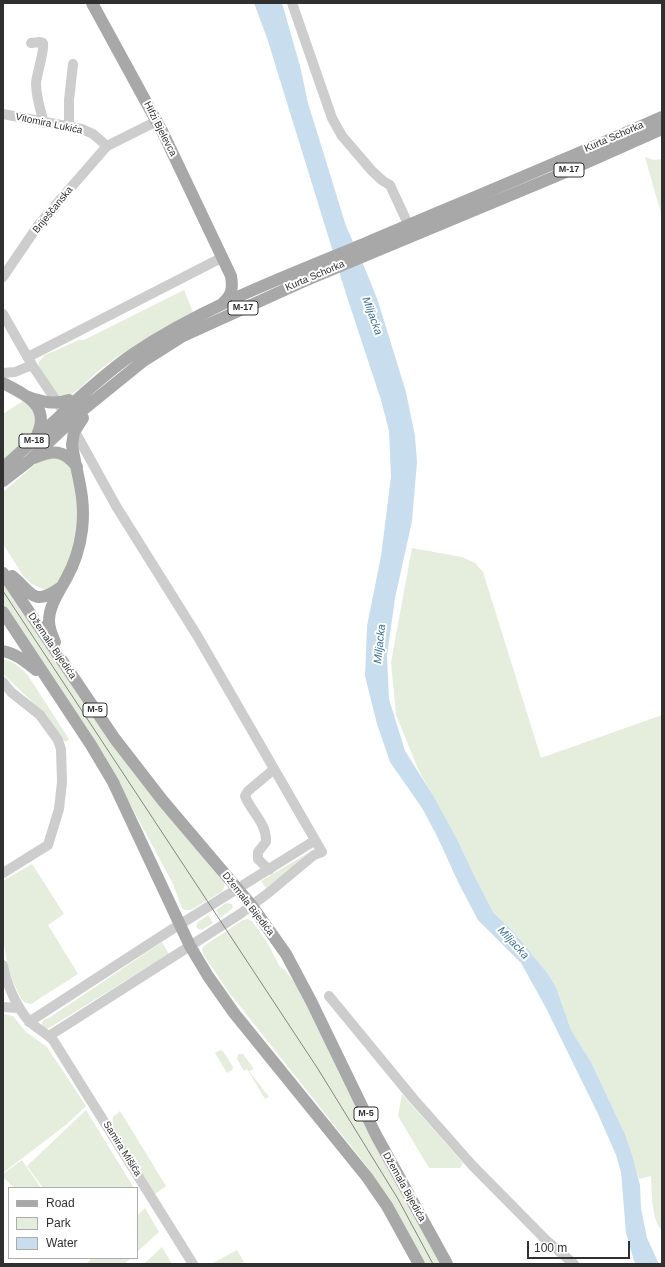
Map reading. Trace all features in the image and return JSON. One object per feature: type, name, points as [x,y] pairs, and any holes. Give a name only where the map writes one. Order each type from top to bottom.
[{"type":"main road","name":"Hifzi Bjelevca","points":[[92,3],[157,121],[231,276]]},
{"type":"main road","name":"Kurta Schorka","points":[[370,247],[408,224],[662,117]]},
{"type":"main road","name":"Kurta Schorka","points":[[78,409],[84,394],[133,354],[171,331],[221,305],[263,286],[333,263],[370,247],[554,177],[662,129]]},
{"type":"main road","name":"Kurta Schorka","points":[[3,481],[8,468],[34,441],[142,362],[183,336],[295,284],[333,263]]},
{"type":"main road","points":[[231,276],[240,284],[248,286],[263,286]]},
{"type":"main road","points":[[221,305],[231,294],[231,276]]},
{"type":"main road","points":[[3,383],[32,402],[41,417],[39,432],[34,441]]},
{"type":"main road","points":[[32,402],[60,403],[78,409],[72,445],[84,503],[82,532],[80,544],[72,567],[60,588],[52,607],[49,622],[60,658]]},
{"type":"main road","name":"Kurta Schorka","points":[[8,468],[29,460],[62,421]]},
{"type":"main road","points":[[29,460],[45,454],[58,452],[69,458],[77,468]]},
{"type":"main road","points":[[3,573],[13,577],[28,593],[33,596],[38,597],[49,595],[60,588]]},
{"type":"main road","name":"Džemala Bijedića","points":[[3,573],[115,739],[147,782],[252,906],[286,954],[298,974],[376,1135],[447,1264]]},
{"type":"main road","name":"M-5","points":[[3,612],[113,782],[190,946],[216,988],[234,1013],[371,1182],[387,1206],[419,1264]]},
{"type":"main road","points":[[3,651],[22,658],[45,676]]},
{"type":"street","points":[[292,3],[336,128],[372,171],[382,181],[390,185],[408,224]]},
{"type":"street","points":[[31,43],[40,42],[43,43],[44,46],[36,82],[37,101],[44,122]]},
{"type":"street","points":[[69,126],[69,100],[73,64]]},
{"type":"street","name":"Vitomira Lukića","points":[[3,114],[69,126],[93,134],[107,146]]},
{"type":"street","points":[[107,146],[157,121]]},
{"type":"street","name":"Briješčanska","points":[[3,277],[39,224],[107,146]]},
{"type":"street","points":[[3,373],[15,372],[30,361],[223,257]]},
{"type":"street","points":[[3,314],[30,361],[68,419],[116,506],[198,637],[273,770],[314,841],[322,852],[314,855],[252,906],[49,1036]]},
{"type":"street","points":[[3,682],[7,691],[40,715],[58,740],[62,760],[59,809],[48,845],[3,872]]},
{"type":"street","points":[[269,870],[258,859],[258,852],[266,842],[266,833],[263,825],[245,796],[248,791],[273,770]]},
{"type":"street","points":[[30,1022],[314,841]]},
{"type":"street","name":"Samira Mišića","points":[[3,965],[8,983],[19,1008],[30,1022],[53,1040],[193,1264]]},
{"type":"street","points":[[328,996],[472,1165],[546,1240],[574,1264]]},
{"type":"street","points":[[3,1007],[19,1008]]},
{"type":"green space","points":[[645,157],[654,160],[662,159],[662,217]]},
{"type":"green space","points":[[184,290],[193,312],[117,357],[70,395],[58,397],[39,367],[39,362],[45,355],[79,340],[84,340]]},
{"type":"green space","points":[[23,401],[35,414],[34,432],[3,462],[3,414]]},
{"type":"green space","points":[[59,457],[68,462],[81,495],[74,553],[55,587],[45,590],[32,584],[24,577],[3,544],[3,492],[39,461]]},
{"type":"green space","points":[[412,548],[462,557],[475,563],[483,572],[541,758],[662,715],[662,1230],[658,1225],[654,1212],[651,1176],[639,1179],[625,1134],[591,1062],[571,1030],[556,987],[548,974],[513,931],[493,912],[458,841],[419,771],[396,715],[391,662]]},
{"type":"green space","points":[[3,580],[186,837],[224,883],[223,891],[191,910],[185,910],[182,908],[173,884],[105,757],[3,603]]},
{"type":"green space","points":[[3,659],[14,663],[27,674],[69,739],[65,742],[46,715],[3,674]]},
{"type":"green space","points":[[308,853],[309,855],[266,888],[261,881]]},
{"type":"green space","points":[[32,864],[64,914],[48,925],[78,974],[31,1004],[25,1002],[19,995],[8,964],[4,937],[3,881]]},
{"type":"green space","points":[[226,903],[232,904],[233,908],[220,918],[216,910]]},
{"type":"green space","points":[[208,915],[213,923],[202,930],[198,929],[196,926],[198,922]]},
{"type":"green space","points":[[248,919],[252,921],[267,942],[280,967],[285,970],[295,983],[441,1264],[426,1264],[388,1197],[365,1164],[228,991],[203,954],[202,949],[204,946],[243,920]]},
{"type":"green space","points":[[162,942],[169,954],[49,1028],[46,1029],[42,1025],[44,1020]]},
{"type":"green space","points":[[3,1014],[13,1016],[26,1032],[47,1047],[86,1106],[67,1124],[3,1173]]},
{"type":"green space","points":[[220,1050],[223,1051],[233,1067],[232,1070],[227,1073],[215,1053]]},
{"type":"green space","points":[[238,1054],[243,1054],[254,1069],[249,1071],[269,1097],[265,1099],[247,1069],[244,1071],[237,1059]]},
{"type":"green space","points":[[402,1094],[463,1163],[460,1168],[429,1168],[398,1116]]},
{"type":"green space","points":[[86,1110],[133,1187],[42,1187],[27,1166]]},
{"type":"green space","points":[[120,1111],[166,1186],[155,1194],[112,1126],[113,1117]]},
{"type":"green space","points":[[22,1160],[40,1187],[13,1187],[3,1177],[3,1174]]},
{"type":"green space","points":[[145,1208],[159,1232],[138,1251],[138,1215]]},
{"type":"green space","points":[[162,1247],[172,1264],[144,1264]]},
{"type":"green space","points":[[237,1250],[244,1262],[240,1264],[211,1264]]},
{"type":"green space","points":[[91,1259],[130,1259],[124,1264],[86,1264]]},
{"type":"water","name":"Miljacka","points":[[254,3],[282,3],[300,66],[308,103],[346,226],[378,301],[406,392],[415,436],[417,462],[412,521],[395,598],[387,656],[389,699],[405,751],[434,797],[458,841],[493,912],[513,931],[548,974],[556,987],[571,1030],[591,1062],[625,1134],[640,1185],[641,1208],[647,1238],[659,1264],[636,1264],[634,1261],[626,1233],[621,1172],[616,1155],[598,1114],[546,1008],[521,963],[478,920],[422,808],[390,762],[377,724],[365,676],[367,626],[381,556],[391,477],[389,431],[381,400],[346,294],[267,38]]},
{"type":"tram line","points":[[3,591],[318,1069],[398,1199],[433,1264]]}]
